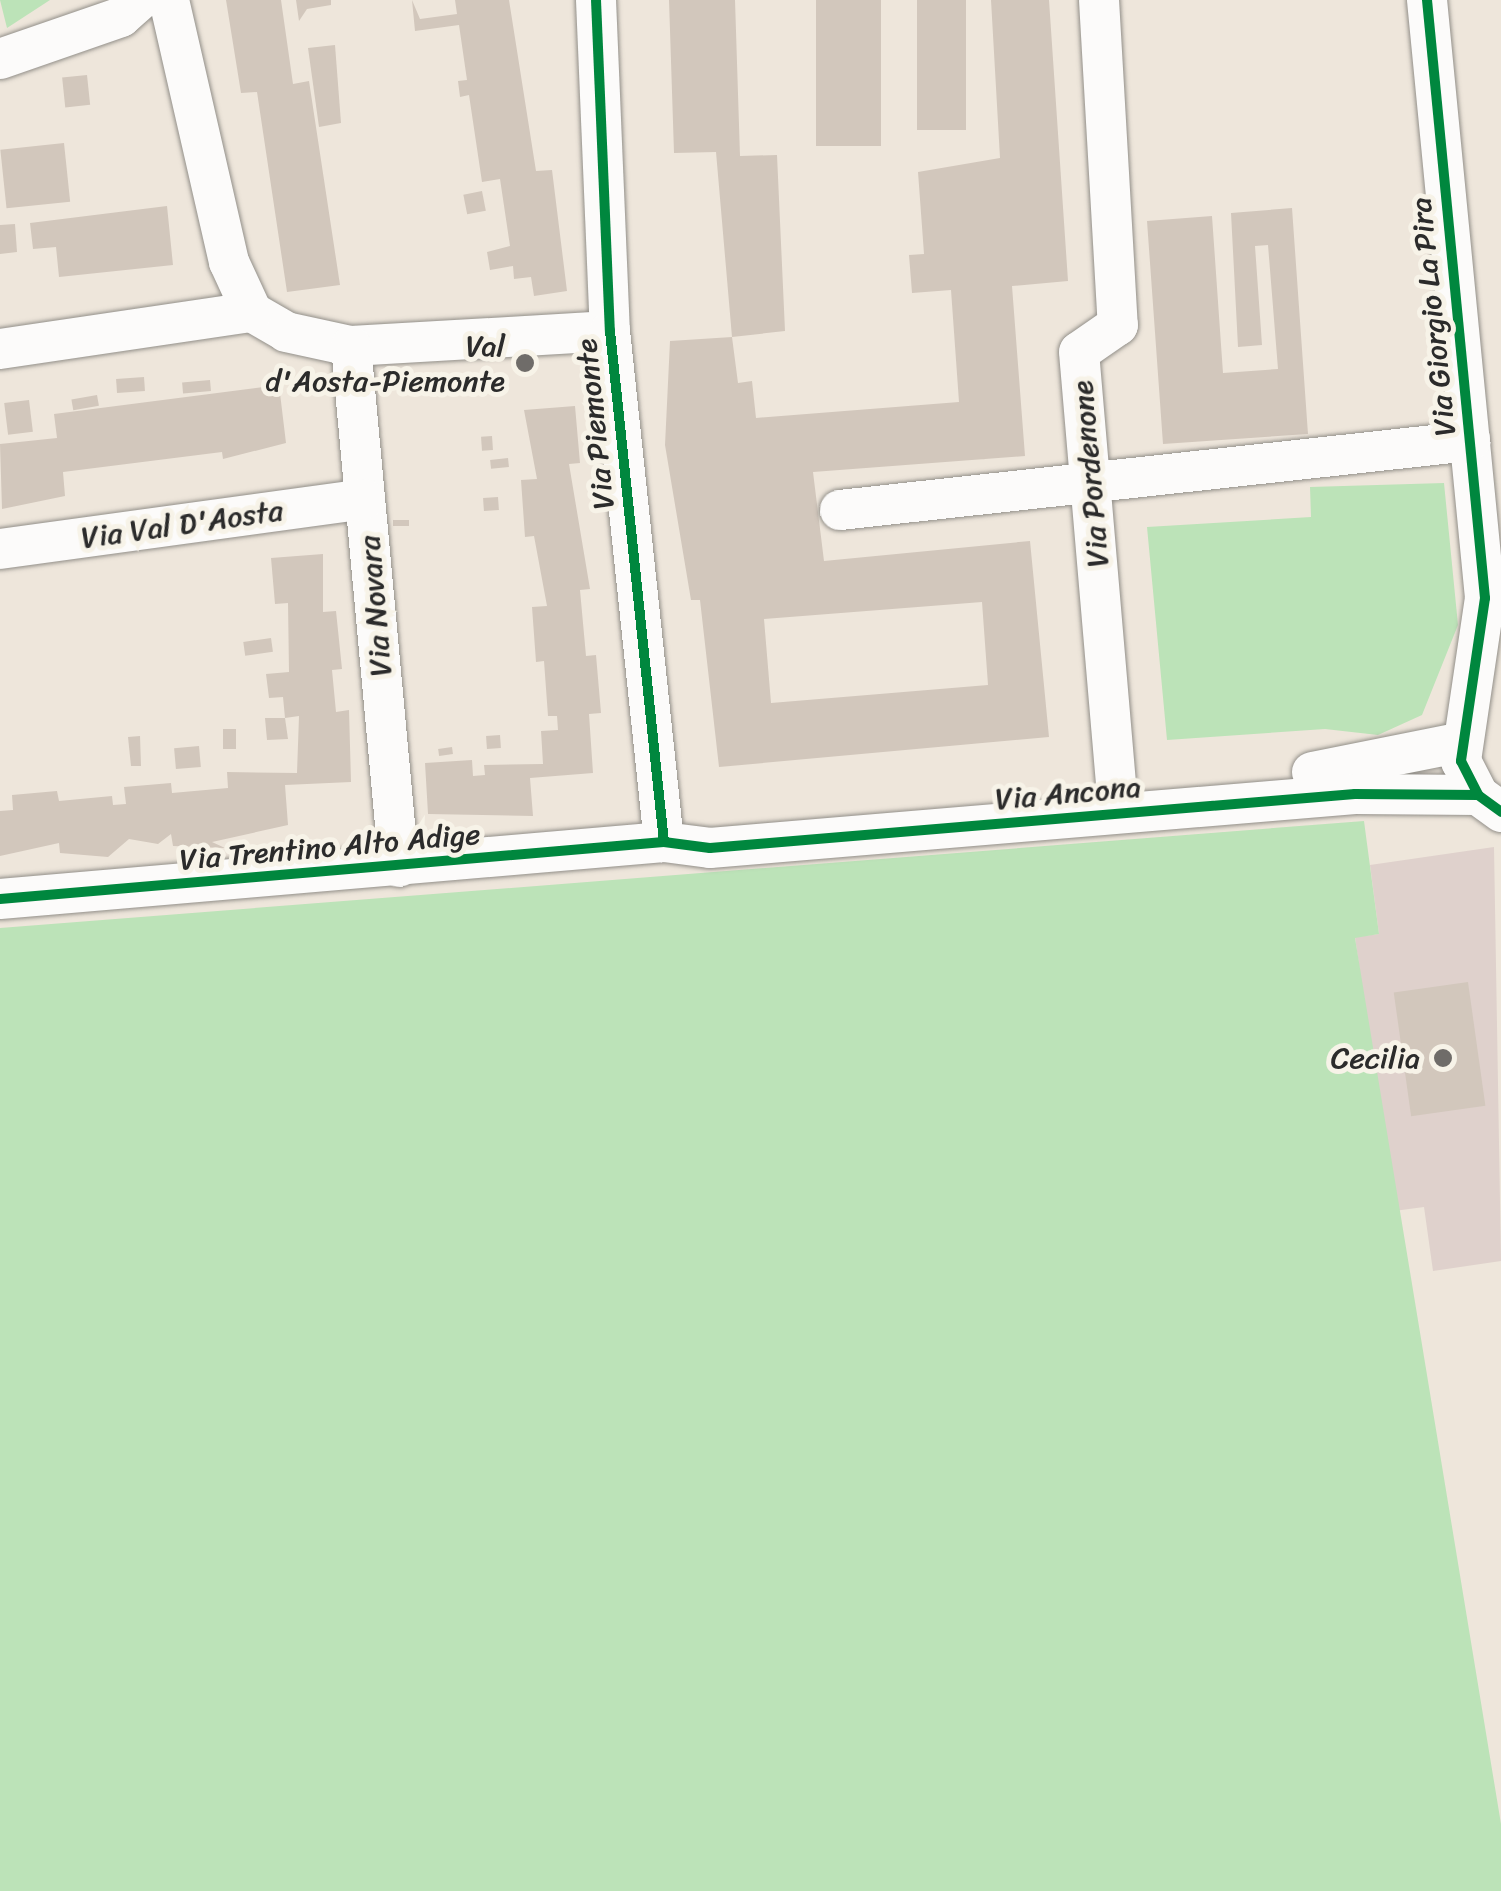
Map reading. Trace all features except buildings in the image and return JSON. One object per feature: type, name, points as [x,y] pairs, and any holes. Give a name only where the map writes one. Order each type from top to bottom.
[{"type":"street","points":[[0,59],[120,18],[140,0]]},
{"type":"street","points":[[169,0],[229,262],[252,312],[286,332],[350,346],[610,330]]},
{"type":"street","name":"Via Piemonte","points":[[596,0],[610,330],[664,842]]},
{"type":"street","name":"Via Pordenone","points":[[1100,0],[1118,326],[1079,352],[1116,788]]},
{"type":"street","name":"Via Giorgio La Pira","points":[[1427,0],[1493,645],[1465,734]]},
{"type":"street","points":[[0,349],[252,312]]},
{"type":"street","name":"Via Novara","points":[[350,346],[398,867]]},
{"type":"street","points":[[840,510],[1047,490],[1090,477],[1470,441]]},
{"type":"street","name":"Via Val D'Aosta","points":[[0,549],[365,499]]},
{"type":"street","points":[[1493,805],[1465,734],[1501,702]]},
{"type":"street","name":"Via Ancona","points":[[664,842],[711,822],[1355,768],[1465,734]]},
{"type":"street","name":"Via Ancona","points":[[664,842],[710,848],[1355,794],[1493,805]]},
{"type":"street","name":"Via Trentino Alto Adige","points":[[0,900],[664,842]]},
{"type":"shaded area","points":[[1494,847],[1501,1261],[1433,1271],[1424,1207],[1394,1211],[1355,937],[1379,934],[1370,865]]},
{"type":"green space","points":[[0,0],[50,0],[7,28]]},
{"type":"green space","points":[[1444,483],[1458,625],[1422,715],[1378,735],[1325,729],[1167,740],[1147,527],[1311,517],[1310,487]]},
{"type":"green space","points":[[1364,821],[1379,934],[1355,938],[1501,1824],[1501,1891],[0,1891],[0,928]]},
{"type":"cycle path","points":[[596,0],[610,331],[664,842]]},
{"type":"cycle path","points":[[1427,0],[1485,598],[1461,761],[1478,795],[1501,812]]},
{"type":"cycle path","points":[[0,899],[664,842],[710,848],[1355,794],[1478,795]]},
{"type":"place","name":"Val d'Aosta-Piemonte","points":[[525,363]]},
{"type":"place","name":"Cecilia","points":[[1443,1058]]}]
